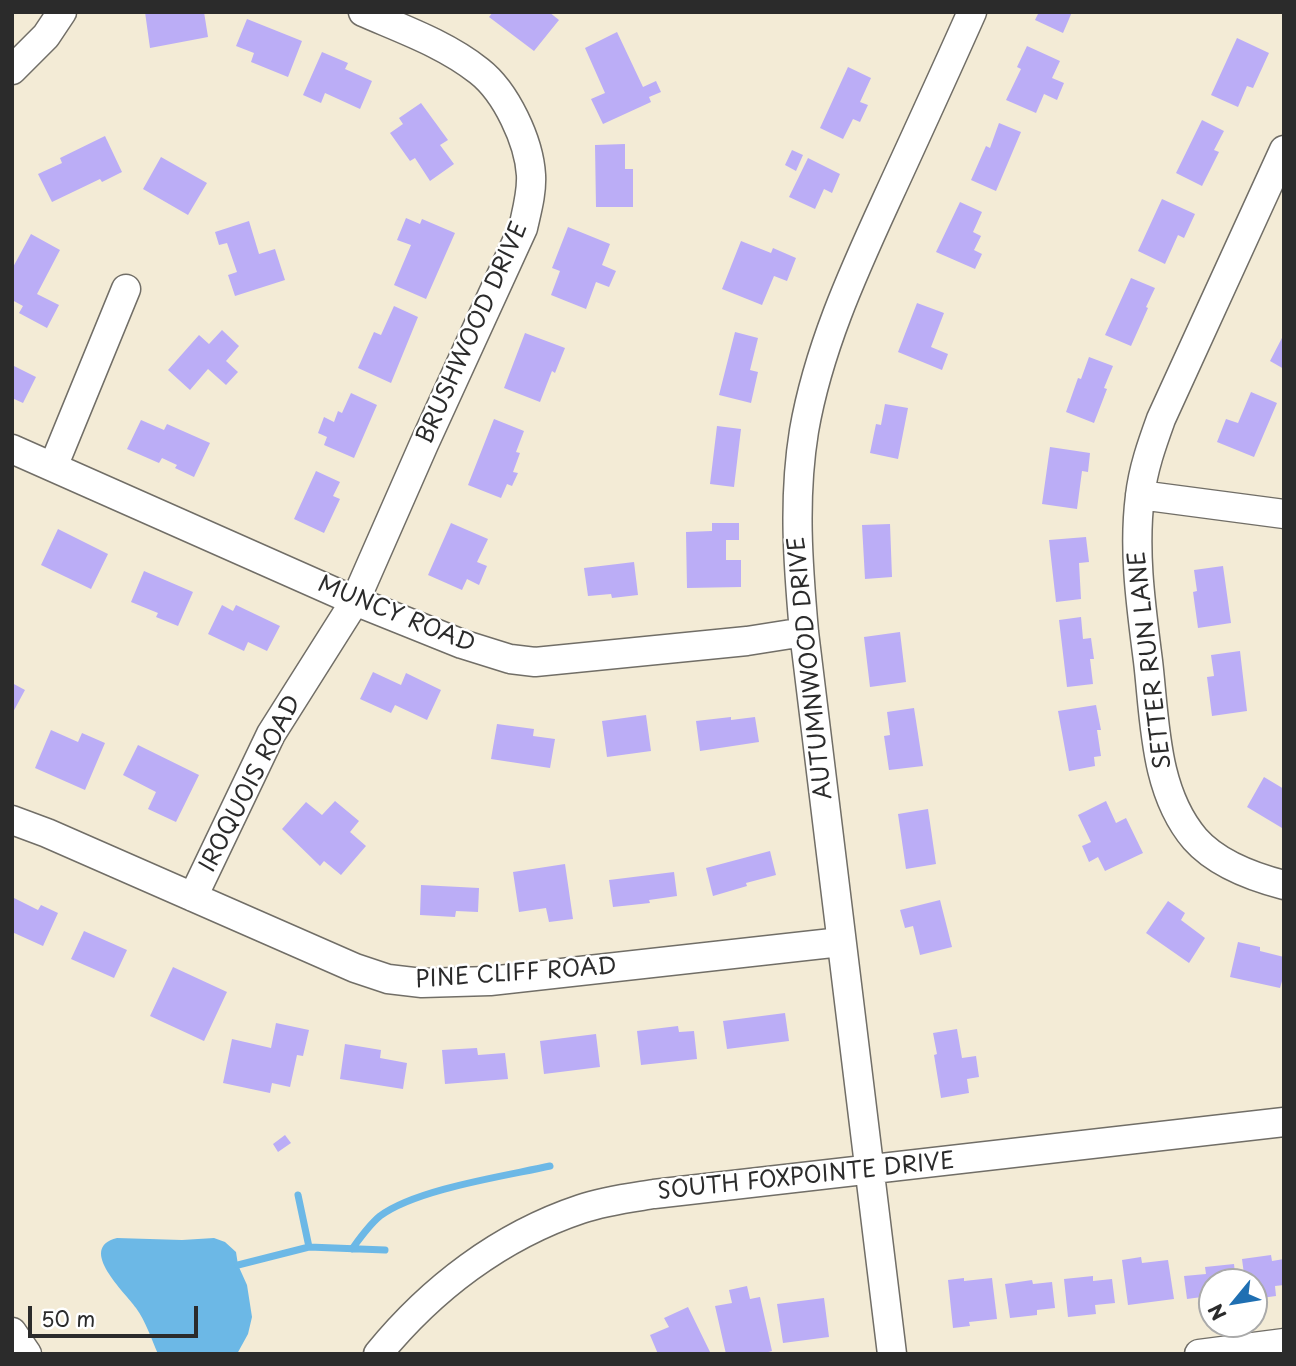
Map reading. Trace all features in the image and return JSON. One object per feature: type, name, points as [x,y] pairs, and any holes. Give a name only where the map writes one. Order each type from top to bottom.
[{"type":"street","points":[[12,71],[46,36],[62,12]]},
{"type":"street","name":"BRUSHWOOD DRIVE","points":[[355,601],[523,228],[530,201],[531,174],[525,146],[509,107],[482,73],[454,53],[363,12]]},
{"type":"street","name":"AUTUMNWOOD DRIVE","points":[[892,1354],[804,632],[796,540],[796,504],[810,398],[840,302],[972,12]]},
{"type":"street","name":"SETTER RUN LANE","points":[[1284,150],[1161,419],[1147,459],[1140,495],[1137,574],[1159,755],[1174,807],[1195,838],[1212,853],[1240,870],[1284,885]]},
{"type":"street","points":[[53,467],[126,289]]},
{"type":"street","name":"MUNCY ROAD","points":[[12,449],[355,601],[462,644],[510,659],[535,662],[747,641],[804,632]]},
{"type":"street","points":[[1140,495],[1284,514]]},
{"type":"street","name":"IROQUOIS ROAD","points":[[193,897],[271,734],[355,601]]},
{"type":"street","name":"PINE CLIFF ROAD","points":[[12,820],[355,968],[388,979],[422,983],[490,981],[841,942]]},
{"type":"street","name":"SOUTH FOXPOINTE DRIVE","points":[[378,1354],[412,1314],[481,1258],[580,1209],[615,1200],[1284,1122]]},
{"type":"street","points":[[12,1332],[27,1354]]},
{"type":"street","points":[[1199,1354],[1284,1343]]},
{"type":"water","points":[[117,1238],[214,1238],[225,1242],[236,1252],[238,1265],[247,1285],[252,1317],[248,1334],[237,1354],[158,1354],[140,1313],[102,1261],[101,1251],[106,1243]]},
{"type":"building","points":[[145,12],[204,12],[208,37],[150,48]]},
{"type":"building","points":[[493,12],[549,12],[559,20],[534,51],[489,17]]},
{"type":"building","points":[[1039,12],[1072,12],[1063,33],[1035,20]]},
{"type":"building","points":[[247,19],[302,41],[288,77],[251,62],[254,53],[236,46]]},
{"type":"building","points":[[617,32],[643,87],[656,81],[661,92],[649,97],[651,102],[603,124],[591,99],[605,93],[585,48]]},
{"type":"building","points":[[1237,38],[1269,53],[1253,88],[1247,86],[1238,107],[1211,95]]},
{"type":"building","points":[[1027,46],[1060,61],[1052,78],[1064,83],[1057,100],[1044,94],[1036,113],[1006,100],[1021,69],[1017,67]]},
{"type":"building","points":[[322,52],[348,63],[345,69],[372,81],[360,109],[325,93],[321,103],[303,95]]},
{"type":"building","points":[[848,67],[871,78],[860,102],[868,105],[860,122],[853,119],[843,139],[820,128]]},
{"type":"building","points":[[421,103],[448,140],[440,145],[454,164],[430,181],[415,158],[410,161],[390,133],[403,124],[399,118]]},
{"type":"building","points":[[1202,120],[1224,131],[1214,150],[1219,152],[1202,186],[1176,173]]},
{"type":"building","points":[[999,123],[1021,132],[996,191],[971,180],[986,146],[990,148]]},
{"type":"building","points":[[105,136],[122,172],[102,182],[100,179],[52,202],[38,174],[62,163],[60,158]]},
{"type":"building","points":[[625,144],[625,169],[633,169],[633,207],[596,207],[595,145]]},
{"type":"building","points":[[792,150],[803,155],[796,171],[785,165]]},
{"type":"building","points":[[161,157],[207,183],[188,215],[143,189]]},
{"type":"building","points":[[808,158],[840,174],[832,193],[824,189],[815,209],[789,197]]},
{"type":"building","points":[[1162,199],[1195,214],[1184,238],[1178,235],[1165,264],[1138,251]]},
{"type":"building","points":[[960,202],[982,212],[973,232],[981,236],[974,250],[982,254],[975,269],[936,252]]},
{"type":"building","points":[[406,218],[420,224],[422,219],[455,233],[426,299],[394,285],[411,245],[397,240]]},
{"type":"building","points":[[249,221],[259,254],[275,249],[285,280],[235,296],[228,275],[237,272],[227,243],[219,245],[215,232]]},
{"type":"building","points":[[568,227],[610,244],[602,265],[616,271],[609,287],[596,282],[586,309],[551,295],[560,271],[552,268]]},
{"type":"building","points":[[31,234],[60,250],[37,294],[59,305],[47,328],[19,313],[23,306],[12,300],[12,269]]},
{"type":"building","points":[[741,241],[771,253],[773,248],[796,258],[787,281],[774,276],[762,305],[722,289]]},
{"type":"building","points":[[1131,278],[1155,288],[1131,346],[1105,335]]},
{"type":"building","points":[[917,303],[944,313],[931,347],[948,354],[942,370],[898,352]]},
{"type":"building","points":[[394,306],[418,317],[391,383],[358,368],[374,332],[381,335]]},
{"type":"building","points":[[222,330],[239,346],[226,361],[238,372],[226,385],[208,369],[190,390],[168,370],[199,335],[209,344]]},
{"type":"building","points":[[735,332],[758,338],[750,370],[758,372],[751,403],[719,395]]},
{"type":"building","points":[[525,333],[565,348],[555,373],[552,371],[540,402],[504,388]]},
{"type":"building","points":[[1284,334],[1284,369],[1270,361]]},
{"type":"building","points":[[1089,357],[1113,366],[1094,423],[1066,412]]},
{"type":"building","points":[[12,365],[36,377],[23,403],[12,398]]},
{"type":"building","points":[[1251,392],[1277,403],[1254,457],[1217,442],[1226,419],[1238,423]]},
{"type":"building","points":[[351,393],[377,405],[354,458],[324,445],[327,437],[318,433],[324,417],[334,422],[338,411],[342,413]]},
{"type":"building","points":[[885,404],[908,408],[898,459],[870,453],[876,424],[881,425]]},
{"type":"building","points":[[494,419],[524,431],[516,452],[520,453],[513,472],[518,473],[512,486],[507,484],[501,498],[468,485]]},
{"type":"building","points":[[141,420],[164,430],[167,424],[210,443],[194,477],[162,458],[159,463],[127,449]]},
{"type":"building","points":[[717,426],[741,429],[734,487],[710,484]]},
{"type":"building","points":[[1050,447],[1090,453],[1088,472],[1082,471],[1077,509],[1042,504]]},
{"type":"building","points":[[316,471],[340,482],[333,496],[340,499],[324,533],[294,519]]},
{"type":"building","points":[[451,523],[488,539],[477,562],[487,566],[479,585],[467,579],[462,590],[428,575]]},
{"type":"building","points":[[712,523],[739,523],[739,540],[726,540],[726,560],[741,560],[741,587],[687,588],[686,532],[712,531]]},
{"type":"building","points":[[890,524],[892,577],[865,579],[862,525]]},
{"type":"building","points":[[58,529],[108,554],[91,589],[41,565]]},
{"type":"building","points":[[1086,537],[1089,562],[1079,563],[1081,599],[1056,602],[1049,540]]},
{"type":"building","points":[[634,562],[638,595],[612,598],[611,594],[588,596],[584,568]]},
{"type":"building","points":[[1223,566],[1231,623],[1198,628],[1193,592],[1197,591],[1194,570]]},
{"type":"building","points":[[144,571],[193,592],[178,626],[156,617],[158,613],[131,602]]},
{"type":"building","points":[[222,605],[233,611],[236,605],[280,626],[267,651],[248,642],[244,651],[208,634]]},
{"type":"building","points":[[1081,617],[1083,639],[1091,638],[1093,684],[1067,687],[1059,620]]},
{"type":"building","points":[[900,632],[906,682],[870,687],[864,637]]},
{"type":"building","points":[[1240,651],[1247,711],[1212,716],[1207,677],[1214,676],[1211,655]]},
{"type":"building","points":[[373,672],[401,685],[406,673],[441,690],[427,720],[395,705],[391,713],[360,699]]},
{"type":"building","points":[[12,683],[25,690],[12,714]]},
{"type":"building","points":[[1096,705],[1101,730],[1097,730],[1101,756],[1094,757],[1095,766],[1069,771],[1058,711]]},
{"type":"building","points":[[914,708],[923,766],[889,770],[884,736],[890,735],[887,712]]},
{"type":"building","points":[[646,715],[651,751],[607,757],[602,721]]},
{"type":"building","points":[[731,717],[731,720],[755,717],[759,742],[700,751],[696,721]]},
{"type":"building","points":[[497,724],[534,729],[533,736],[555,739],[550,768],[491,759]]},
{"type":"building","points":[[51,730],[78,742],[82,733],[105,743],[85,790],[35,768]]},
{"type":"building","points":[[138,745],[199,775],[176,822],[148,809],[156,792],[123,775]]},
{"type":"building","points":[[1264,777],[1284,789],[1282,828],[1247,807]]},
{"type":"building","points":[[335,801],[359,821],[350,832],[366,846],[341,875],[324,861],[320,866],[282,829],[306,802],[322,815]]},
{"type":"building","points":[[1106,801],[1116,823],[1126,818],[1143,853],[1105,871],[1098,857],[1089,862],[1082,846],[1091,842],[1078,815]]},
{"type":"building","points":[[928,809],[936,864],[906,869],[898,814]]},
{"type":"building","points":[[770,851],[776,875],[713,896],[706,868]]},
{"type":"building","points":[[565,864],[573,919],[549,922],[546,908],[519,912],[513,872]]},
{"type":"building","points":[[674,872],[677,896],[649,900],[650,903],[613,907],[609,880]]},
{"type":"building","points":[[421,885],[479,888],[478,912],[456,911],[455,917],[420,915]]},
{"type":"building","points":[[12,897],[38,910],[41,905],[58,913],[43,946],[12,932]]},
{"type":"building","points":[[940,900],[952,947],[920,955],[913,926],[905,928],[900,910]]},
{"type":"building","points":[[1168,901],[1185,913],[1181,920],[1205,938],[1189,963],[1146,933]]},
{"type":"building","points":[[84,931],[127,950],[114,978],[71,959]]},
{"type":"building","points":[[1238,942],[1284,957],[1284,974],[1280,988],[1230,977]]},
{"type":"building","points":[[173,967],[227,992],[204,1041],[150,1016]]},
{"type":"building","points":[[785,1013],[789,1041],[727,1049],[723,1021]]},
{"type":"building","points":[[276,1023],[309,1030],[303,1056],[297,1055],[290,1087],[272,1083],[270,1093],[223,1083],[232,1039],[271,1048]]},
{"type":"building","points":[[678,1026],[679,1032],[694,1031],[697,1059],[641,1065],[637,1031]]},
{"type":"building","points":[[957,1029],[962,1058],[976,1056],[979,1077],[967,1079],[969,1093],[941,1098],[933,1033]]},
{"type":"building","points":[[596,1034],[600,1067],[544,1074],[540,1041]]},
{"type":"building","points":[[345,1044],[381,1050],[380,1058],[407,1063],[403,1089],[340,1079]]},
{"type":"building","points":[[477,1048],[478,1055],[505,1053],[508,1079],[445,1084],[442,1050]]},
{"type":"building","points":[[285,1135],[291,1143],[278,1152],[273,1144]]},
{"type":"building","points":[[1271,1255],[1272,1261],[1284,1259],[1284,1285],[1275,1286],[1276,1296],[1268,1297],[1268,1268],[1243,1268],[1242,1259]]},
{"type":"building","points":[[1141,1257],[1142,1263],[1168,1260],[1174,1299],[1128,1305],[1122,1260]]},
{"type":"building","points":[[1234,1264],[1234,1268],[1205,1268]]},
{"type":"building","points":[[1198,1275],[1198,1298],[1187,1299],[1184,1276]]},
{"type":"building","points":[[1093,1276],[1093,1281],[1112,1279],[1115,1303],[1095,1305],[1096,1314],[1068,1317],[1064,1279]]},
{"type":"building","points":[[964,1278],[964,1281],[992,1278],[997,1319],[969,1322],[970,1326],[953,1328],[948,1280]]},
{"type":"building","points":[[1032,1280],[1033,1284],[1052,1282],[1055,1308],[1037,1310],[1037,1315],[1010,1318],[1005,1284]]},
{"type":"building","points":[[747,1286],[750,1299],[760,1297],[772,1351],[761,1354],[726,1354],[715,1306],[732,1303],[729,1290]]},
{"type":"building","points":[[824,1298],[829,1337],[783,1343],[777,1304]]},
{"type":"building","points":[[688,1307],[711,1354],[658,1354],[650,1335],[669,1327],[664,1318]]},
{"type":"waterway","points":[[352,1249],[380,1216],[415,1198],[550,1166]]},
{"type":"waterway","points":[[298,1195],[309,1247]]},
{"type":"waterway","points":[[238,1265],[309,1247],[385,1250]]}]
